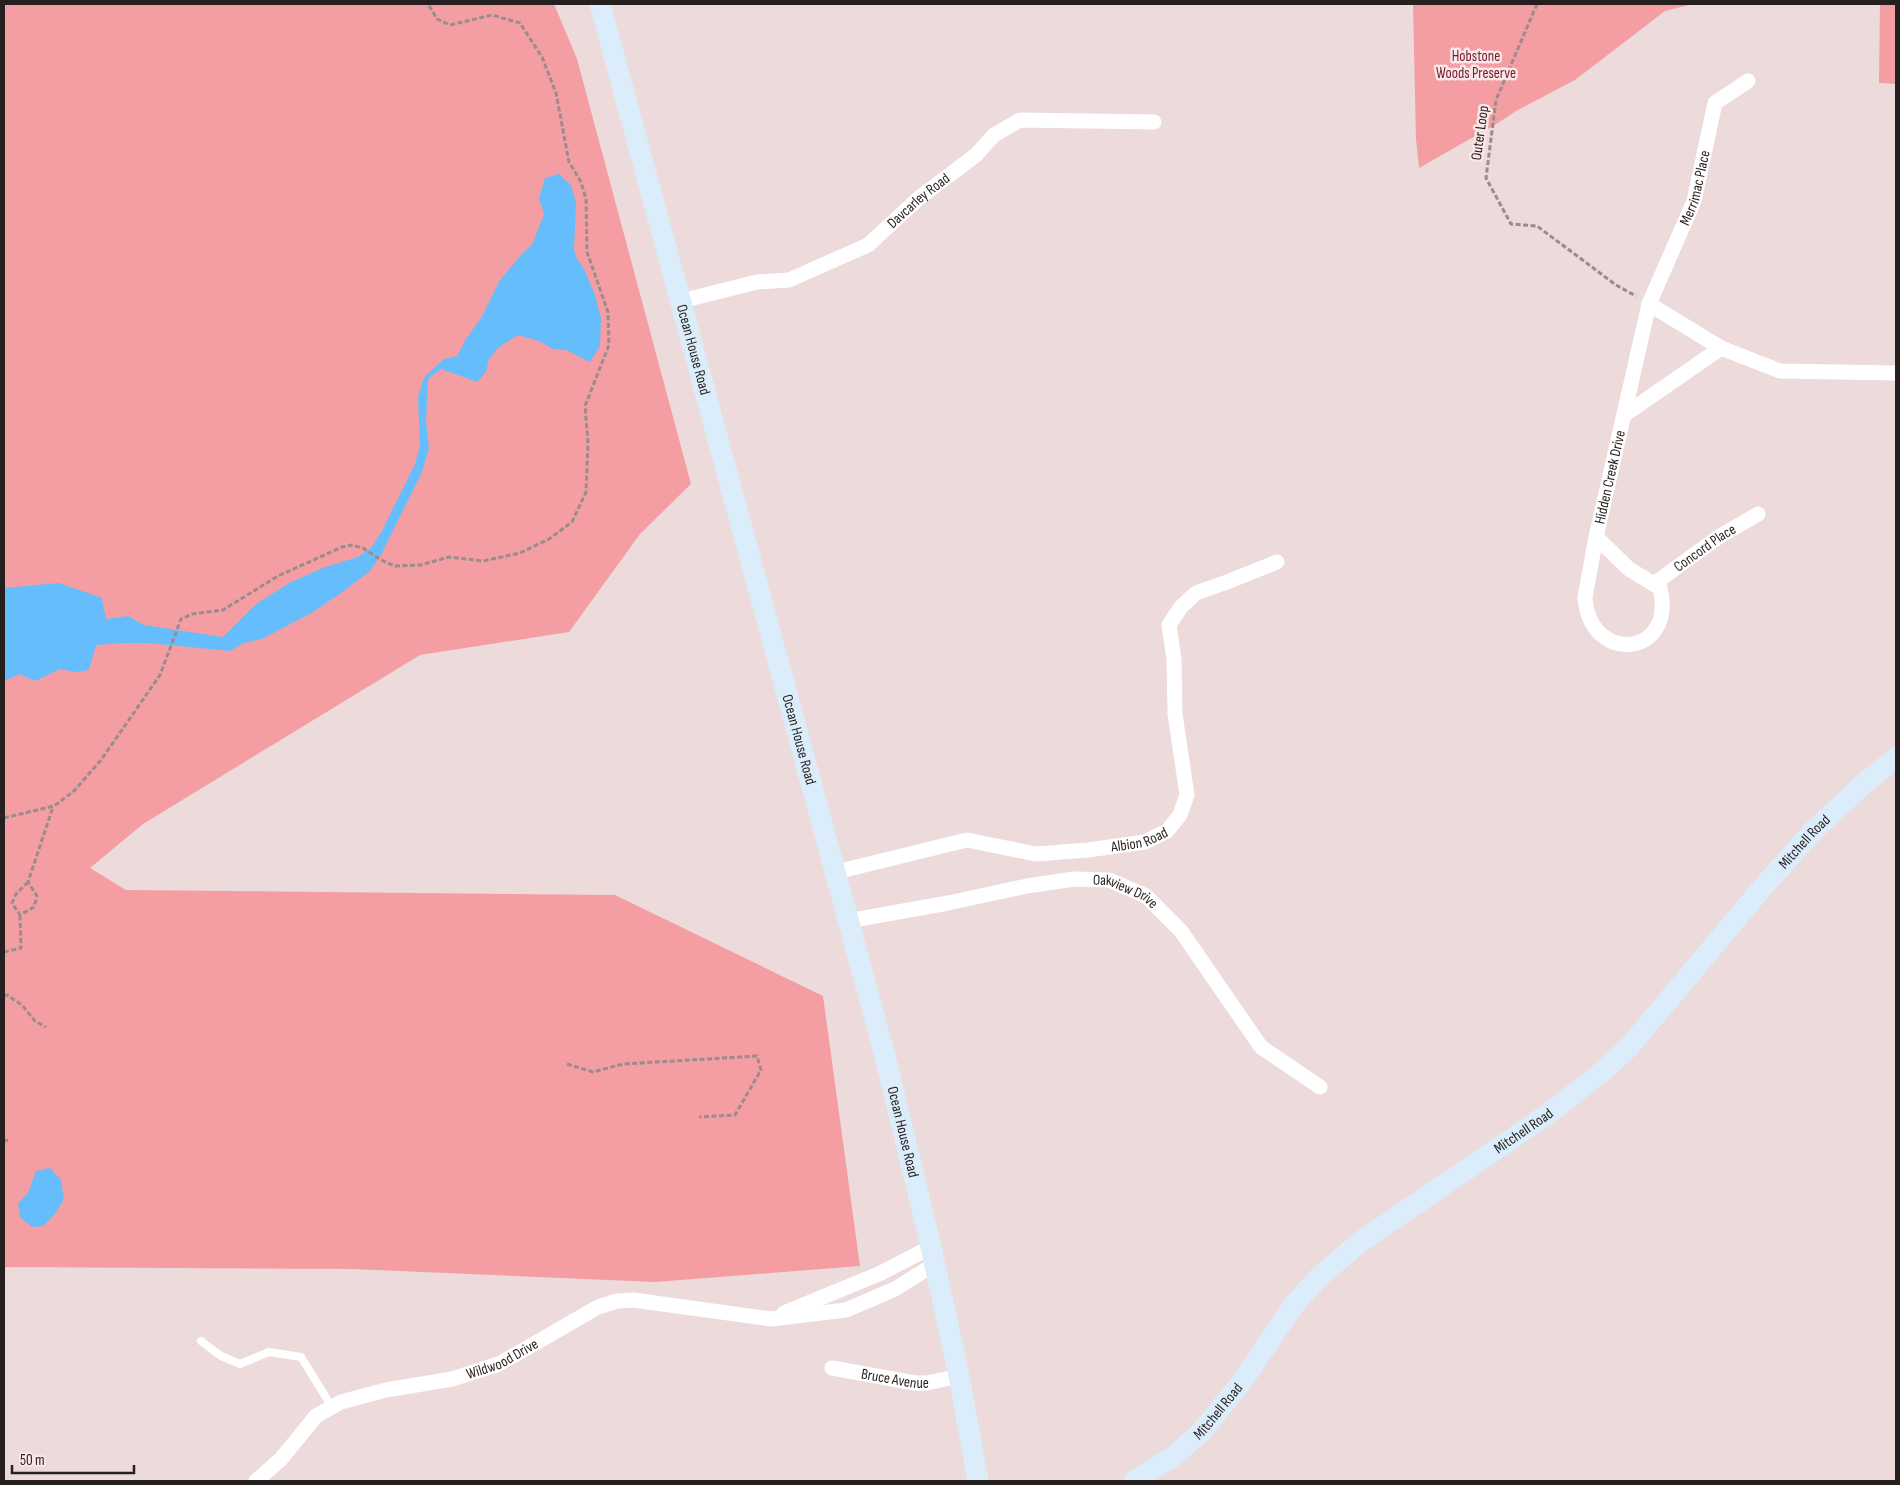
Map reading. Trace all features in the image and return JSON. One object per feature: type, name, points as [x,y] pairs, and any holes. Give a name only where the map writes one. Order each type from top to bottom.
[{"type":"main road","name":"Ocean House Road","points":[[600,4],[885,1056],[933,1255],[959,1376],[978,1481]]},
{"type":"main road","name":"Mitchell Road","points":[[1134,1481],[1174,1456],[1201,1432],[1241,1382],[1293,1306],[1318,1278],[1360,1242],[1548,1114],[1603,1071],[1622,1053],[1813,831],[1867,781],[1896,758]]},
{"type":"street","name":"Merrimac Place","points":[[1649,304],[1694,201],[1715,103],[1748,81]]},
{"type":"street","name":"Davcarley Road","points":[[681,301],[757,282],[789,280],[868,245],[919,198],[976,154],[994,135],[1020,120],[1154,122]]},
{"type":"street","points":[[1649,304],[1721,348],[1780,371],[1896,373]]},
{"type":"street","name":"Hidden Creek Drive","points":[[1596,537],[1629,569],[1660,588],[1663,608],[1658,626],[1653,634],[1636,645],[1617,644],[1598,631],[1590,620],[1585,606],[1585,597],[1596,537],[1649,304]]},
{"type":"street","name":"Hidden Creek Drive","points":[[1624,416],[1721,348]]},
{"type":"street","name":"Concord Place","points":[[1654,584],[1720,536],[1758,514]]},
{"type":"street","name":"Albion Road","points":[[836,872],[967,840],[1036,854],[1088,850],[1145,842],[1167,831],[1180,815],[1187,795],[1175,714],[1174,660],[1170,625],[1181,607],[1196,593],[1277,562]]},
{"type":"street","name":"Oakview Drive","points":[[848,921],[948,903],[1027,886],[1074,879],[1109,880],[1146,896],[1181,931],[1261,1047],[1320,1087]]},
{"type":"street","points":[[771,1319],[812,1300],[933,1255]]},
{"type":"street","name":"Wildwood Drive","points":[[256,1481],[281,1459],[316,1416],[341,1402],[386,1390],[452,1379],[499,1364],[598,1307],[617,1301],[633,1300],[771,1319],[846,1310],[895,1289],[933,1255]]},
{"type":"street","name":"Bruce Avenue","points":[[832,1368],[915,1383],[927,1383],[959,1376]]},
{"type":"lane","points":[[201,1341],[221,1356],[240,1364],[270,1352],[301,1357],[332,1407]]},
{"type":"path","points":[[4,818],[54,806],[74,791],[101,760],[160,674],[181,619],[192,614],[223,610],[278,576],[342,547],[352,545],[363,548],[381,560],[396,566],[420,565],[449,557],[482,561],[520,553],[549,539],[572,522],[586,492],[588,443],[585,406],[609,346],[608,312],[587,252],[586,199],[581,182],[569,162],[556,93],[542,57],[520,23],[492,15],[450,25],[437,19],[428,4]]},
{"type":"path","name":"Outer Loop","points":[[1537,4],[1496,100],[1486,178],[1511,224],[1537,226],[1616,285],[1649,304]]},
{"type":"path","points":[[4,952],[21,948],[20,915],[12,903],[16,894],[28,882],[54,806]]},
{"type":"path","points":[[20,915],[34,907],[37,896],[28,882]]},
{"type":"path","points":[[4,996],[7,995],[22,1005],[35,1021],[46,1027]]},
{"type":"path","points":[[567,1064],[593,1072],[623,1064],[757,1056],[761,1070],[735,1115],[699,1117]]},
{"type":"green space","points":[[4,4],[554,4],[577,59],[691,484],[640,534],[569,632],[420,655],[143,824],[90,868],[126,890],[615,895],[823,996],[860,1266],[655,1282],[352,1269],[4,1267]]},
{"type":"green space","name":"Hobstone Woods Preserve","points":[[1413,4],[1693,4],[1665,11],[1575,80],[1516,111],[1419,168],[1416,139]]},
{"type":"green space","points":[[1880,4],[1896,4],[1896,84],[1879,83]]},
{"type":"water","points":[[559,174],[571,185],[576,203],[574,249],[595,295],[601,318],[600,346],[590,362],[566,350],[553,349],[539,341],[518,335],[499,347],[489,359],[486,372],[477,382],[441,369],[428,379],[426,421],[429,448],[422,472],[382,553],[370,571],[313,612],[262,639],[244,643],[230,651],[148,643],[96,645],[89,670],[76,672],[60,669],[35,681],[19,674],[7,680],[4,679],[4,588],[59,583],[102,598],[106,619],[128,616],[144,625],[223,637],[256,604],[291,582],[325,567],[358,557],[371,548],[382,531],[415,464],[420,445],[418,398],[424,377],[444,359],[457,356],[481,318],[500,280],[532,245],[544,214],[539,198],[545,178]]},
{"type":"water","points":[[50,1168],[61,1180],[64,1199],[55,1214],[43,1226],[32,1227],[20,1217],[18,1203],[28,1193],[36,1171]]}]
